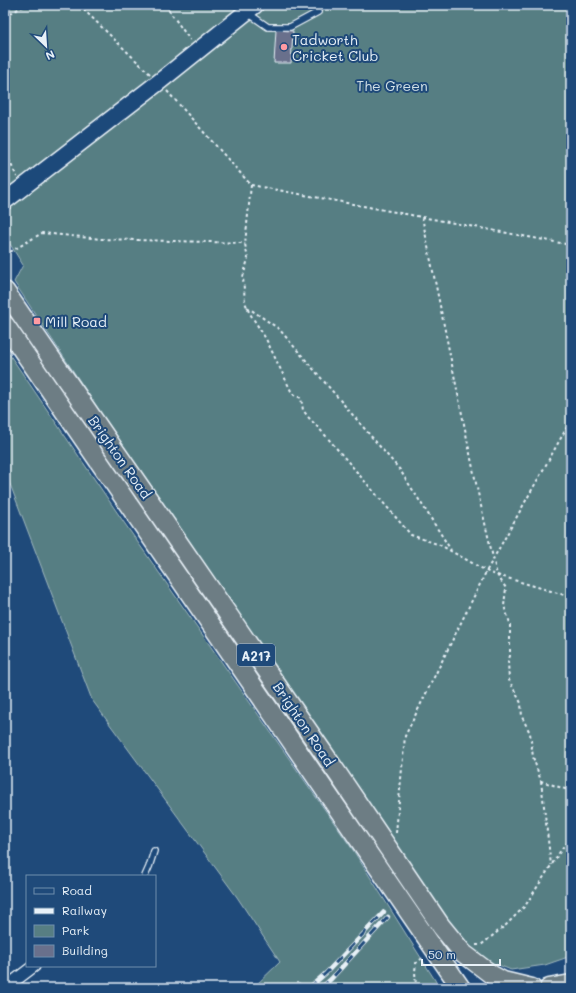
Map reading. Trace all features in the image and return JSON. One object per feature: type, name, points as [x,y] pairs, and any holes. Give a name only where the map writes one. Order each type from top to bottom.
[{"type":"highway","name":"Brighton Road","points":[[5,291],[303,722],[427,906],[456,945],[472,961],[492,975],[503,980],[532,988]]},
{"type":"highway","name":"Brighton Road","points":[[5,325],[461,988]]},
{"type":"highway","points":[[549,988],[571,984]]},
{"type":"main road","points":[[11,195],[159,82],[251,9]]},
{"type":"street","points":[[5,988],[33,967]]},
{"type":"lane","points":[[251,9],[268,27],[290,27],[318,12]]},
{"type":"lane","points":[[146,875],[154,850]]},
{"type":"path","points":[[5,16],[26,5]]},
{"type":"path","points":[[79,5],[159,82],[251,185],[563,242],[571,245]]},
{"type":"path","points":[[165,5],[197,51]]},
{"type":"path","points":[[5,156],[7,156],[11,195]]},
{"type":"path","points":[[251,185],[246,244],[248,259],[243,277],[246,306],[266,339],[291,391],[294,395],[301,398],[302,410],[325,434],[411,535],[440,545],[497,575],[571,597]]},
{"type":"path","points":[[422,217],[475,478],[493,558],[497,575],[506,588],[504,606],[510,623],[508,675],[521,703],[522,717],[530,734],[533,757],[541,781],[551,866]]},
{"type":"path","points":[[5,255],[42,233],[100,239],[235,242],[246,244]]},
{"type":"path","points":[[246,306],[279,329],[400,470],[452,551]]},
{"type":"path","points":[[396,834],[406,736],[493,558],[571,420]]},
{"type":"path","points":[[541,781],[571,791]]},
{"type":"path","points":[[456,945],[481,945],[506,925],[525,906],[563,847],[571,840]]},
{"type":"path","points":[[416,988],[416,962],[434,949]]},
{"type":"green space","name":"The Green","points":[[5,5],[571,5],[571,956],[545,965],[511,970],[486,960],[452,933],[14,282],[23,265],[5,236]]},
{"type":"green space","points":[[5,348],[125,524],[353,850],[440,988],[303,988],[299,982],[293,988],[253,988],[280,962],[237,897],[92,700],[5,471]]},
{"type":"building","name":"Tadworth Cricket Club","points":[[276,30],[293,31],[291,63],[274,63]]},
{"type":"railway","points":[[309,988],[326,973],[384,912]]},
{"type":"railway","points":[[321,988],[388,917]]},
{"type":"place","name":"Tadworth Cricket Club","points":[[284,47]]},
{"type":"place","name":"Mill Road","points":[[37,321]]}]
